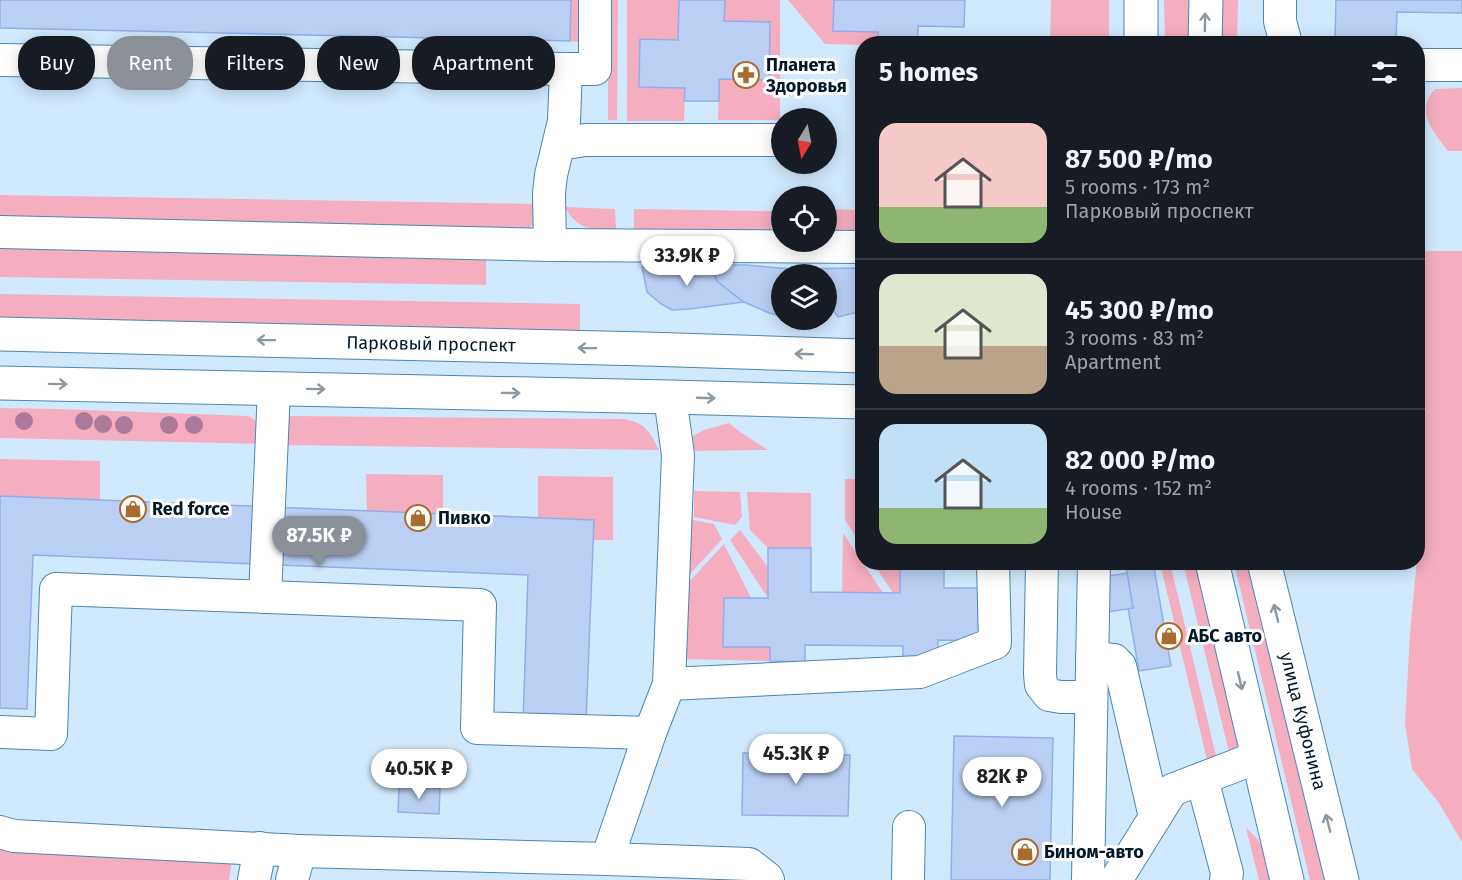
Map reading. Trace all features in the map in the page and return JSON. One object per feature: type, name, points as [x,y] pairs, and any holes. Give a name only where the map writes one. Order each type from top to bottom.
[{"type":"main road","points":[[1141,0],[1141,36]]},
{"type":"main road","points":[[1205,36],[1206,0]]},
{"type":"main road","name":"Парковый проспект","points":[[0,334],[855,356]]},
{"type":"main road","points":[[0,383],[855,402]]},
{"type":"main road","points":[[1214,570],[1287,880]]},
{"type":"main road","name":"улица Куфонина","points":[[1266,570],[1342,880]]},
{"type":"street","points":[[0,60],[595,69],[595,0]]},
{"type":"street","points":[[1280,0],[1280,21],[1284,36]]},
{"type":"street","points":[[1425,65],[1462,65]]},
{"type":"street","points":[[550,245],[549,193],[564,121],[566,69]]},
{"type":"street","points":[[559,144],[585,140],[623,139],[771,140]]},
{"type":"street","points":[[0,232],[550,245],[855,247]]},
{"type":"street","points":[[265,597],[274,389]]},
{"type":"street","points":[[607,858],[669,684],[678,455],[670,397]]},
{"type":"street","points":[[669,684],[920,672],[995,643],[993,570]]},
{"type":"street","points":[[1042,570],[1041,685],[1049,695],[1091,697]]},
{"type":"street","points":[[1088,880],[1094,570]]},
{"type":"street","points":[[0,732],[51,734],[56,589],[480,605],[477,728],[650,733]]},
{"type":"street","points":[[1092,658],[1114,660],[1120,666],[1155,817]]},
{"type":"street","points":[[1116,880],[1172,790],[1258,757]]},
{"type":"street","points":[[1202,779],[1227,873],[1226,880]]},
{"type":"street","points":[[908,880],[909,827]]},
{"type":"street","points":[[0,832],[14,836],[260,848],[296,865],[607,858],[749,864],[768,880]]},
{"type":"street","points":[[254,880],[260,848]]},
{"type":"shaded area","points":[[571,0],[578,0],[578,42],[570,41]]},
{"type":"shaded area","points":[[608,0],[618,0],[617,120],[608,120]]},
{"type":"shaded area","points":[[627,0],[679,0],[678,40],[640,41],[639,87],[685,88],[684,121],[627,121]]},
{"type":"shaded area","points":[[725,0],[780,0],[780,108],[771,108],[771,120],[718,120],[719,79],[769,79],[770,22],[724,21]]},
{"type":"shaded area","points":[[788,0],[834,0],[833,31],[878,32],[878,36],[855,36],[855,45],[825,44]]},
{"type":"shaded area","points":[[1051,0],[1109,0],[1109,36],[1050,36]]},
{"type":"shaded area","points":[[1164,0],[1190,0],[1190,36],[1165,36]]},
{"type":"shaded area","points":[[1221,0],[1238,0],[1237,36],[1222,36]]},
{"type":"shaded area","points":[[1462,88],[1462,151],[1448,151],[1428,122],[1426,106],[1435,89]]},
{"type":"shaded area","points":[[0,195],[540,204],[536,222],[528,229],[0,220]]},
{"type":"shaded area","points":[[565,207],[615,209],[616,230],[586,227],[575,220]]},
{"type":"shaded area","points":[[634,209],[771,211],[771,233],[634,231]]},
{"type":"shaded area","points":[[837,209],[855,210],[855,236],[837,235]]},
{"type":"shaded area","points":[[0,247],[486,255],[486,285],[0,277]]},
{"type":"shaded area","points":[[1425,251],[1462,251],[1462,842],[1439,803],[1412,769],[1405,724],[1416,570],[1425,570]]},
{"type":"shaded area","points":[[0,294],[580,304],[580,331],[0,319]]},
{"type":"shaded area","points":[[0,408],[248,416],[257,424],[262,444],[0,438]]},
{"type":"shaded area","points":[[292,416],[624,419],[646,428],[659,450],[278,445],[284,418]]},
{"type":"shaded area","points":[[729,423],[768,450],[685,451],[685,443],[693,436],[704,430]]},
{"type":"shaded area","points":[[0,459],[100,461],[100,500],[0,496]]},
{"type":"shaded area","points":[[366,474],[443,475],[443,513],[367,511]]},
{"type":"shaded area","points":[[538,476],[613,477],[613,540],[593,540],[593,520],[538,517]]},
{"type":"shaded area","points":[[845,479],[855,479],[855,535],[845,520]]},
{"type":"shaded area","points":[[694,491],[740,492],[742,517],[735,525],[694,517]]},
{"type":"shaded area","points":[[747,492],[811,493],[811,548],[768,548],[750,530]]},
{"type":"shaded area","points":[[688,519],[714,524],[722,539],[688,576]]},
{"type":"shaded area","points":[[740,530],[768,567],[768,598],[730,540]]},
{"type":"shaded area","points":[[843,533],[855,551],[855,570],[868,570],[883,593],[842,592]]},
{"type":"shaded area","points":[[724,544],[751,598],[724,646],[770,647],[770,661],[686,659],[688,583]]},
{"type":"shaded area","points":[[878,570],[900,570],[900,593],[893,593]]},
{"type":"shaded area","points":[[1162,570],[1172,570],[1218,764],[1209,768]]},
{"type":"shaded area","points":[[1185,570],[1198,570],[1238,736],[1236,756],[1230,756]]},
{"type":"shaded area","points":[[1236,570],[1251,570],[1326,880],[1310,880]]},
{"type":"shaded area","points":[[1246,828],[1261,845],[1267,858],[1272,880],[1259,880]]},
{"type":"shaded area","points":[[0,850],[232,860],[229,880],[0,880]]},
{"type":"building","points":[[0,0],[571,0],[570,41],[555,41],[555,36],[412,37],[0,28]]},
{"type":"building","points":[[679,0],[725,0],[724,21],[770,22],[769,80],[719,79],[719,101],[684,101],[685,88],[639,87],[640,39],[678,40]]},
{"type":"building","points":[[834,0],[965,0],[964,27],[918,26],[918,36],[878,36],[878,32],[833,31]]},
{"type":"building","points":[[1336,0],[1462,0],[1462,13],[1397,12],[1396,36],[1335,36]]},
{"type":"building","points":[[709,265],[718,282],[744,302],[672,310],[647,292],[642,267]]},
{"type":"building","points":[[709,265],[771,267],[771,314],[744,302],[718,282]]},
{"type":"building","points":[[837,268],[855,268],[855,313],[838,317]]},
{"type":"building","points":[[0,496],[594,520],[586,723],[523,721],[528,575],[33,555],[27,709],[0,708]]},
{"type":"building","points":[[768,548],[811,548],[811,592],[900,593],[900,570],[944,570],[944,588],[988,588],[988,641],[938,640],[938,658],[903,658],[903,646],[805,645],[805,662],[770,661],[770,647],[723,647],[724,598],[768,598]]},
{"type":"building","points":[[1127,570],[1154,570],[1171,666],[1139,671],[1128,608],[1133,608]]},
{"type":"building","points":[[1127,573],[1133,608],[1102,613],[1096,578]]},
{"type":"building","points":[[954,736],[1053,738],[1050,880],[951,880]]},
{"type":"building","points":[[743,753],[850,755],[848,816],[742,815]]},
{"type":"building","points":[[399,787],[440,788],[439,814],[398,812]]},
{"type":"place","name":"Планета Здоровья","points":[[746,75]]},
{"type":"place","name":"Red force","points":[[133,509]]},
{"type":"place","name":"Пивко","points":[[418,518]]},
{"type":"place","name":"АБС авто","points":[[1169,636]]},
{"type":"place","name":"Бином-авто","points":[[1025,852]]}]
